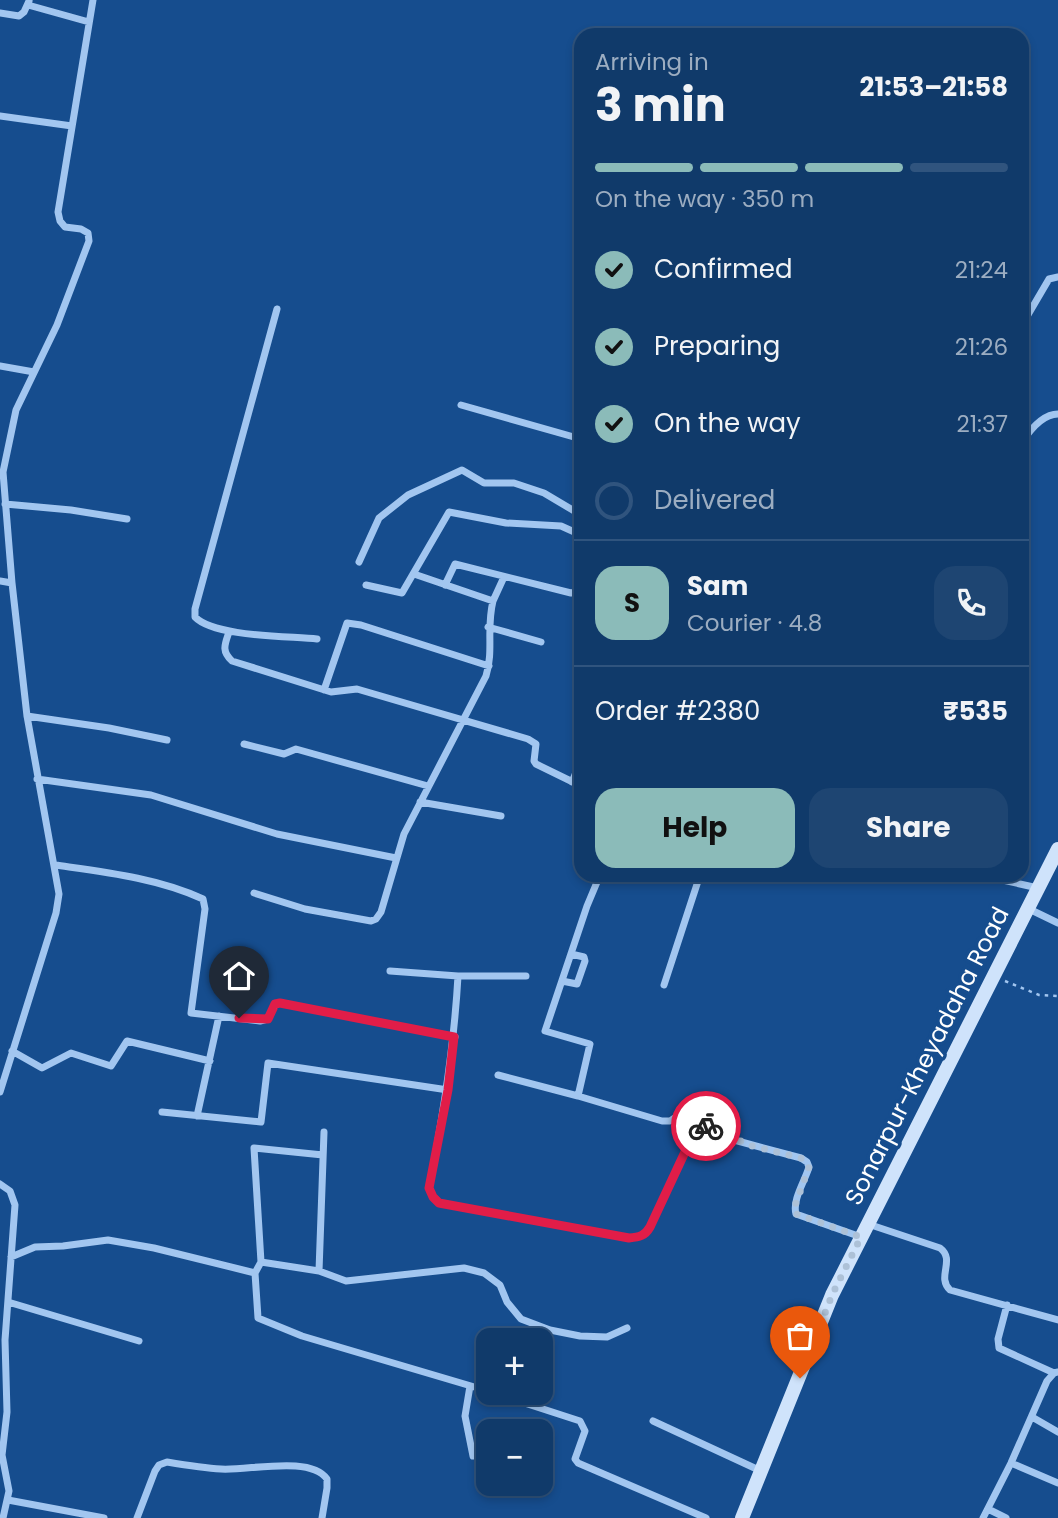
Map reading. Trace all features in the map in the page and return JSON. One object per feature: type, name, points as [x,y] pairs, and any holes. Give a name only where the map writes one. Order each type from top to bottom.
[{"type":"main road","name":"Sonarpur-Kheyadaha Road","points":[[742,1518],[832,1295],[1058,849]]},
{"type":"street","points":[[0,1091],[56,913],[59,894],[27,716],[3,472],[11,425],[57,325],[89,241],[88,233],[81,229],[65,227],[58,212],[93,0]]},
{"type":"street","points":[[0,13],[19,16],[29,2],[89,22]]},
{"type":"street","points":[[0,116],[72,126]]},
{"type":"street","points":[[1029,313],[1049,279],[1058,278]]},
{"type":"street","points":[[277,310],[195,617],[200,623],[229,632],[317,639]]},
{"type":"street","points":[[0,366],[34,372]]},
{"type":"street","points":[[461,405],[574,437]]},
{"type":"street","points":[[1029,432],[1050,414],[1058,414]]},
{"type":"street","points":[[359,562],[379,518],[408,495],[461,470],[484,483],[514,483],[544,492],[574,511]]},
{"type":"street","points":[[5,503],[127,519]]},
{"type":"street","points":[[366,585],[402,593],[449,512],[506,523],[561,526],[574,532]]},
{"type":"street","points":[[445,585],[455,565],[574,592]]},
{"type":"street","points":[[414,574],[493,601]]},
{"type":"street","points":[[254,893],[305,909],[371,921],[376,919],[381,912],[404,834],[489,666],[488,627],[493,601],[504,578]]},
{"type":"street","points":[[0,581],[12,583]]},
{"type":"street","points":[[324,690],[347,623],[353,622],[489,666]]},
{"type":"street","points":[[488,627],[541,642]]},
{"type":"street","points":[[229,632],[224,649],[232,661],[324,690],[338,692],[357,689],[533,741],[536,744],[536,764],[572,782],[574,777]]},
{"type":"street","points":[[27,716],[95,725],[167,740]]},
{"type":"street","points":[[244,744],[284,754],[296,749],[428,786]]},
{"type":"street","points":[[37,779],[152,796],[267,831],[396,858]]},
{"type":"street","points":[[420,802],[501,816]]},
{"type":"street","points":[[55,865],[115,874],[191,893],[203,899],[205,909],[191,1013],[260,1021],[268,1019],[275,1004],[280,1003],[454,1037]]},
{"type":"street","points":[[578,1096],[590,1044],[545,1031],[597,882]]},
{"type":"street","points":[[664,985],[694,882]]},
{"type":"street","points":[[1011,882],[1038,888]]},
{"type":"street","points":[[1027,908],[1058,923]]},
{"type":"street","points":[[562,981],[576,984],[585,961],[584,957],[571,954]]},
{"type":"street","points":[[390,971],[458,976],[526,976]]},
{"type":"street","points":[[458,976],[448,1090],[429,1188],[439,1203],[629,1238],[640,1237],[646,1233],[699,1122]]},
{"type":"street","points":[[197,1116],[219,1016]]},
{"type":"street","points":[[12,1051],[42,1068],[71,1053],[111,1066],[127,1041],[210,1061]]},
{"type":"street","points":[[162,1112],[261,1122],[268,1063],[448,1090]]},
{"type":"street","points":[[498,1075],[653,1119],[670,1121],[680,1114],[734,1140],[801,1158],[809,1167],[794,1210],[796,1214],[940,1248],[946,1252],[948,1259],[944,1280],[950,1290],[1058,1320]]},
{"type":"street","points":[[318,1271],[324,1132]]},
{"type":"street","points":[[323,1155],[254,1148],[261,1262],[255,1273],[258,1318],[302,1336],[476,1388]]},
{"type":"street","points":[[0,1184],[10,1191],[15,1205],[5,1340],[1,1463],[8,1481],[8,1500],[3,1518]]},
{"type":"street","points":[[11,1257],[35,1247],[63,1247],[108,1240],[154,1248],[255,1273]]},
{"type":"street","points":[[261,1262],[318,1271],[346,1281],[464,1268],[484,1273],[500,1285],[507,1302],[521,1319],[551,1330],[580,1336],[607,1336],[627,1328]]},
{"type":"street","points":[[8,1302],[139,1340]]},
{"type":"street","points":[[983,1518],[1047,1381],[1056,1372],[999,1348],[998,1339],[1007,1306]]},
{"type":"street","points":[[470,1386],[465,1416],[473,1456]]},
{"type":"street","points":[[531,1405],[580,1421],[585,1431],[575,1453],[578,1463],[706,1518]]},
{"type":"street","points":[[1032,1416],[1058,1432]]},
{"type":"street","points":[[653,1421],[761,1471]]},
{"type":"street","points":[[137,1518],[155,1471],[159,1465],[167,1462],[221,1469],[293,1466],[316,1470],[327,1479],[323,1518]]},
{"type":"street","points":[[1011,1463],[1058,1483]]},
{"type":"street","points":[[8,1500],[104,1518]]},
{"type":"street","points":[[988,1509],[1006,1518]]},
{"type":"path","points":[[993,975],[1038,995],[1058,996]]},
{"type":"way so far","points":[[706,1126],[752,1146],[801,1158],[807,1162],[809,1167],[794,1210],[796,1214],[861,1237],[832,1295],[800,1378]]},
{"type":"route","points":[[239,1018],[260,1021],[268,1019],[275,1004],[280,1003],[454,1037],[448,1090],[429,1188],[439,1203],[629,1238],[640,1237],[650,1227],[699,1122],[706,1126]]}]
